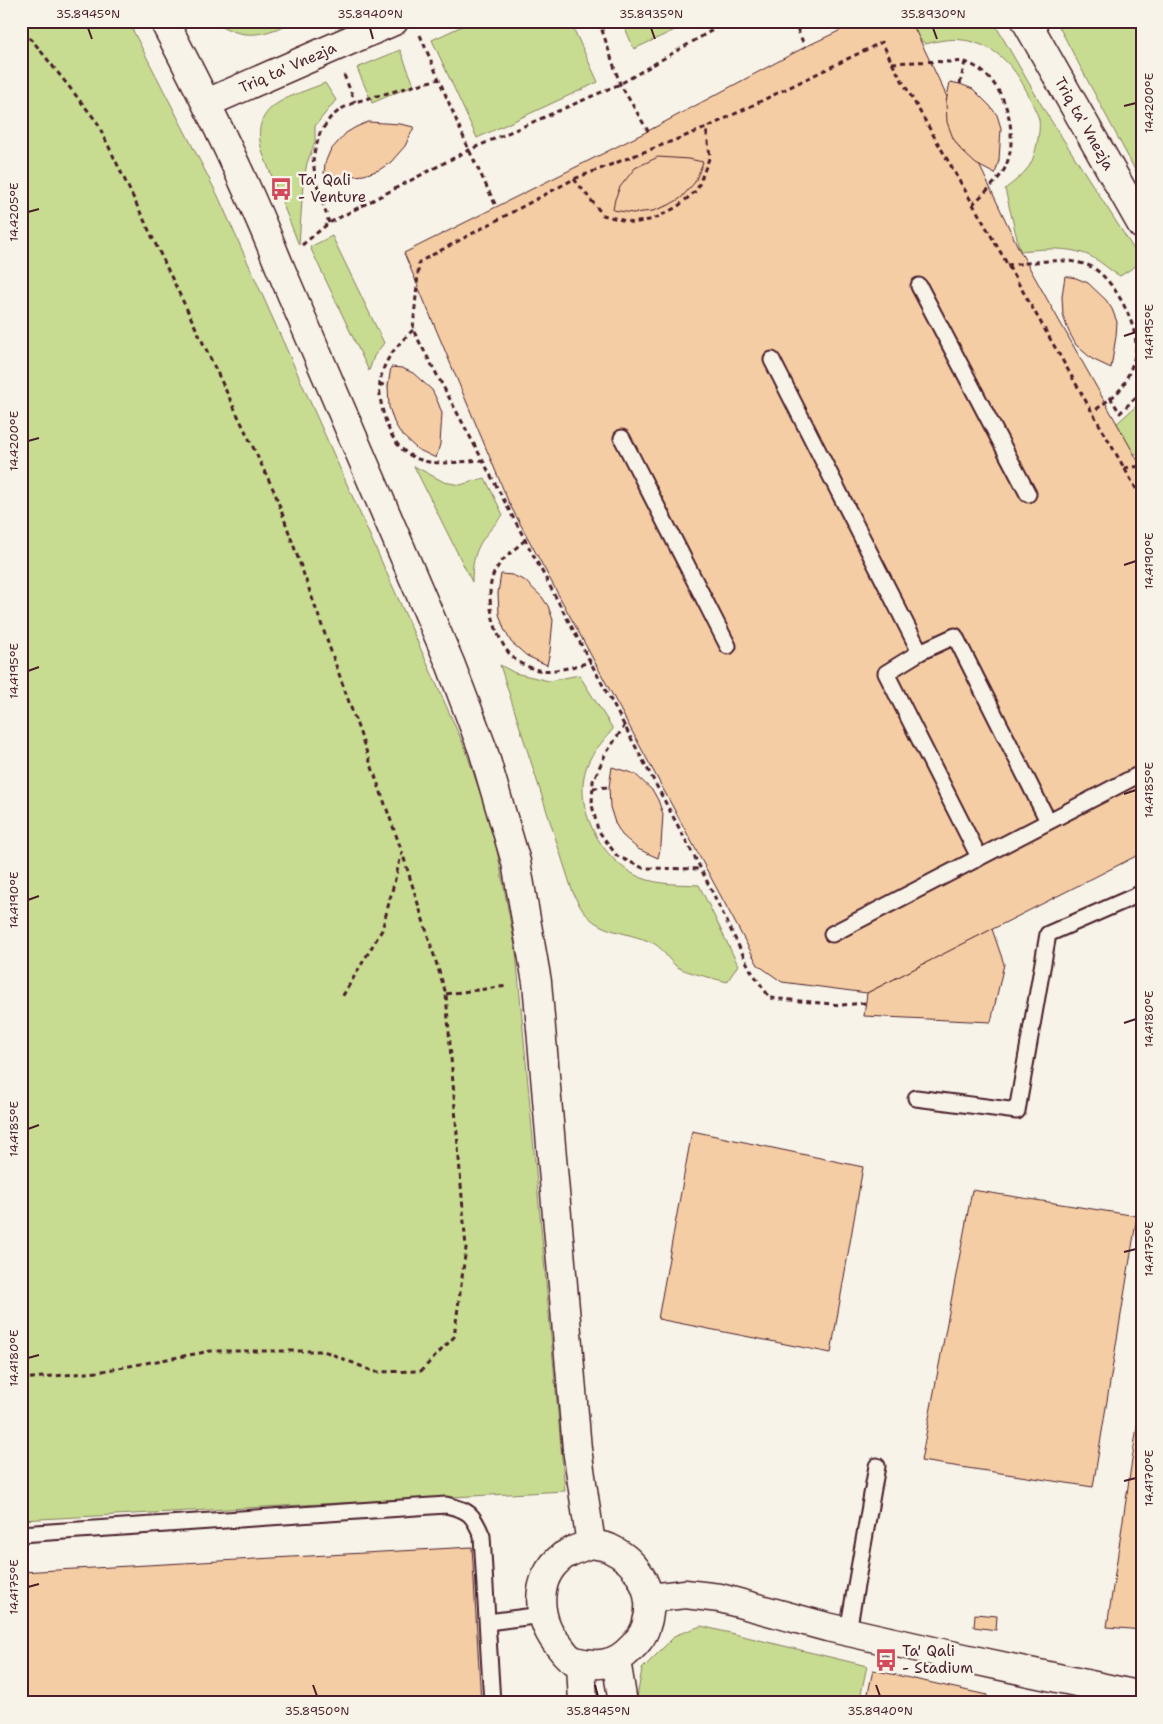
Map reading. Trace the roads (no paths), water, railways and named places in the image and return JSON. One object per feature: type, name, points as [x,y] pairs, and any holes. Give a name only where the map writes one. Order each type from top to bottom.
[{"type":"street","points":[[164,21],[207,103],[260,216],[279,265],[450,663],[483,750],[516,862],[537,982],[577,1449],[591,1544]]},
{"type":"street","name":"Triq ta' Vnezja","points":[[1026,21],[1142,225]]},
{"type":"street","name":"Triq ta' Vnezja","points":[[207,103],[406,25]]},
{"type":"street","points":[[591,1544],[609,1548],[632,1564],[642,1577],[650,1598],[646,1626],[637,1644],[616,1660],[602,1665],[571,1660],[546,1628],[542,1615],[542,1590],[549,1571],[562,1557],[591,1544]]},
{"type":"street","points":[[650,1598],[685,1594],[720,1598],[964,1658],[1142,1696]]},
{"type":"street","points":[[616,1660],[623,1703]]},
{"type":"street","points":[[581,1663],[583,1703]]},
{"type":"lane","points":[[919,286],[1028,494]]},
{"type":"lane","points":[[772,360],[920,652]]},
{"type":"lane","points":[[622,438],[728,646]]},
{"type":"lane","points":[[979,856],[886,673],[920,652],[955,636],[1048,821]]},
{"type":"lane","points":[[832,934],[1142,773]]},
{"type":"lane","points":[[916,1098],[1017,1111],[1048,934],[1142,893]]},
{"type":"lane","points":[[848,1631],[877,1466]]},
{"type":"lane","points":[[21,1534],[446,1505],[463,1509],[476,1520],[482,1536],[492,1703]]},
{"type":"lane","points":[[488,1622],[542,1615]]},
{"type":"place","name":"Ta' Qali - Venture","points":[[281,189]]},
{"type":"place","name":"Ta' Qali - Stadium","points":[[886,1660]]}]
